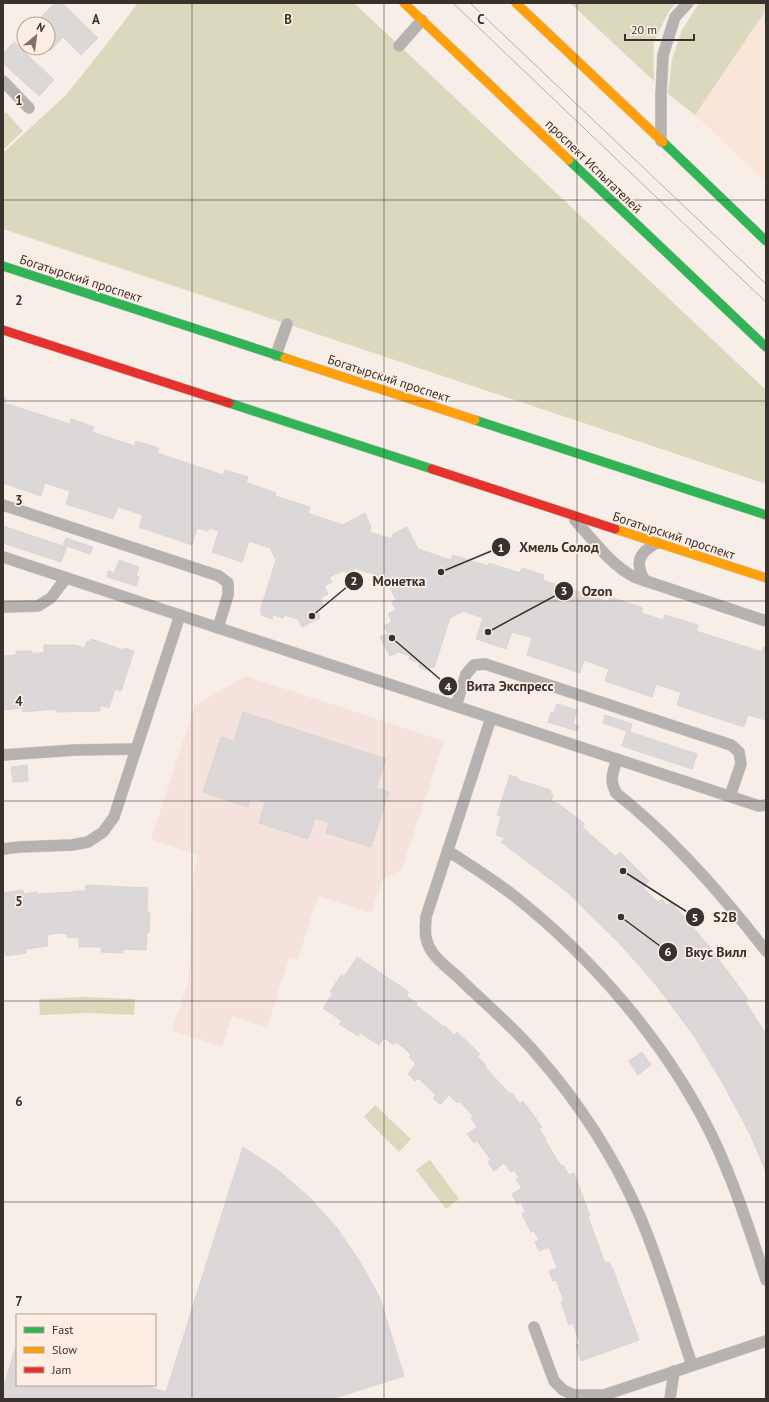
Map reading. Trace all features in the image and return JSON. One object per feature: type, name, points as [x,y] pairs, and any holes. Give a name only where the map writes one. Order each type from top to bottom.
[{"type":"main road","name":"проспект Испытателей","points":[[404,3],[766,347]]},
{"type":"main road","points":[[516,3],[766,241]]},
{"type":"main road","name":"Богатырский проспект","points":[[3,266],[766,515]]},
{"type":"main road","name":"Богатырский проспект","points":[[3,330],[766,578]]},
{"type":"lane","points":[[661,141],[663,55],[675,16],[688,3]]},
{"type":"lane","points":[[399,46],[422,20]]},
{"type":"lane","points":[[3,81],[29,108]]},
{"type":"lane","points":[[276,355],[287,324]]},
{"type":"lane","points":[[3,505],[219,576],[228,584],[228,595],[218,628]]},
{"type":"lane","points":[[570,515],[622,570],[634,577],[766,621]]},
{"type":"lane","points":[[645,581],[640,573],[639,564],[642,554],[648,547],[657,543]]},
{"type":"lane","points":[[3,557],[759,806],[766,805]]},
{"type":"lane","points":[[3,607],[38,606],[51,598],[66,578]]},
{"type":"lane","points":[[3,850],[19,847],[72,845],[88,842],[104,832],[114,817],[180,615]]},
{"type":"lane","points":[[456,706],[466,674],[474,665],[485,664],[541,682],[731,745],[740,752],[741,764],[730,796]]},
{"type":"lane","points":[[492,718],[426,918],[425,936],[433,953],[503,1018],[538,1056],[568,1092],[595,1131],[618,1171],[639,1214],[654,1253],[692,1365]]},
{"type":"lane","points":[[3,755],[75,750],[136,750]]},
{"type":"lane","points":[[617,759],[612,776],[612,784],[616,793],[691,862],[725,899],[766,951]]},
{"type":"lane","points":[[448,851],[474,867],[513,895],[551,928],[589,964],[638,1019],[689,1095],[711,1134],[741,1204],[766,1280]]},
{"type":"lane","points":[[534,1327],[554,1381],[562,1390],[574,1395],[604,1395],[766,1341]]},
{"type":"lane","points":[[670,1399],[674,1372]]},
{"type":"shaded area","points":[[766,10],[766,182],[695,115]]},
{"type":"shaded area","points":[[246,676],[444,741],[402,869],[383,879],[371,913],[318,896],[297,961],[289,958],[267,1027],[232,1016],[222,1047],[172,1030],[189,979],[193,873],[198,855],[151,839],[195,705]]},
{"type":"green space","points":[[138,3],[354,3],[766,390],[766,484],[3,229],[3,153],[66,95]]},
{"type":"green space","points":[[570,3],[676,3],[669,11],[654,42],[654,81]]},
{"type":"green space","points":[[699,3],[766,3],[766,10],[695,115],[668,94],[672,59],[682,30]]},
{"type":"green space","points":[[6,112],[23,131],[3,150],[3,115]]},
{"type":"green space","points":[[83,997],[135,999],[134,1015],[87,1013],[40,1015],[39,999]]},
{"type":"green space","points":[[375,1105],[411,1139],[399,1152],[364,1117]]},
{"type":"green space","points":[[430,1160],[459,1199],[446,1209],[416,1170]]},
{"type":"building","points":[[55,3],[62,3],[98,38],[81,55],[63,37],[56,45],[56,16],[42,16]]},
{"type":"building","points":[[14,42],[16,44],[16,56],[29,56],[54,80],[39,96],[3,63],[3,53]]},
{"type":"building","points":[[3,397],[6,398],[4,403],[70,424],[71,419],[94,427],[92,432],[135,446],[136,441],[159,448],[157,453],[223,475],[225,470],[248,477],[246,482],[276,493],[275,496],[310,507],[308,513],[343,525],[365,513],[371,527],[370,532],[392,539],[393,534],[407,527],[418,549],[451,560],[453,555],[488,566],[489,563],[520,573],[522,568],[544,575],[543,580],[609,602],[610,597],[643,608],[641,613],[663,620],[665,615],[698,625],[696,631],[762,652],[763,647],[766,648],[766,720],[748,715],[744,727],[677,705],[681,692],[656,684],[652,697],[605,681],[609,669],[584,660],[580,673],[527,655],[532,638],[512,632],[506,649],[476,639],[483,618],[463,611],[450,618],[434,668],[430,667],[429,671],[419,667],[420,663],[409,659],[410,656],[398,652],[390,656],[380,637],[388,634],[384,626],[392,622],[388,614],[396,610],[392,602],[396,600],[390,587],[381,584],[383,577],[354,568],[352,574],[343,571],[329,577],[332,582],[324,586],[328,594],[320,598],[324,606],[316,610],[320,618],[302,627],[298,619],[285,615],[283,618],[273,615],[272,619],[261,615],[262,612],[260,611],[276,560],[270,548],[249,541],[242,562],[212,552],[219,531],[209,528],[208,531],[197,528],[192,545],[139,527],[143,515],[118,507],[113,519],[66,504],[70,491],[45,483],[41,496],[3,483]]},
{"type":"building","points":[[3,526],[63,546],[66,538],[93,547],[90,554],[67,546],[61,562],[3,543]]},
{"type":"building","points":[[119,560],[139,567],[136,576],[139,577],[136,586],[107,577],[108,571],[114,573]]},
{"type":"building","points":[[91,639],[123,650],[124,648],[134,651],[121,691],[115,689],[109,708],[100,705],[100,711],[56,712],[56,709],[23,712],[22,708],[3,710],[3,656],[16,655],[16,651],[44,653],[44,645],[75,645],[85,648],[87,641],[90,642]]},
{"type":"building","points":[[557,704],[577,710],[573,724],[579,726],[577,731],[548,722],[551,712],[554,713]]},
{"type":"building","points":[[243,712],[386,759],[376,788],[389,792],[371,847],[326,833],[329,823],[315,818],[308,839],[259,823],[265,802],[251,798],[248,807],[203,792],[221,737],[234,741]]},
{"type":"building","points":[[605,715],[632,724],[630,732],[697,754],[692,769],[622,746],[627,731],[603,723]]},
{"type":"building","points":[[27,765],[28,781],[13,782],[11,767]]},
{"type":"building","points":[[510,775],[519,778],[518,780],[551,790],[550,794],[553,794],[551,801],[559,804],[585,824],[582,827],[615,856],[620,852],[649,881],[643,888],[658,902],[662,899],[667,905],[671,902],[709,946],[748,999],[745,1001],[766,1034],[766,1172],[750,1134],[722,1082],[694,1036],[656,985],[621,945],[567,892],[501,842],[505,838],[496,835],[501,817],[497,815]]},
{"type":"building","points":[[86,885],[148,888],[147,912],[150,912],[149,933],[147,932],[146,950],[123,949],[123,953],[101,952],[102,947],[79,947],[79,938],[67,937],[67,934],[57,933],[47,935],[48,946],[26,949],[26,953],[6,956],[5,952],[3,952],[3,893],[23,890],[24,894],[37,892],[37,894],[85,891]]},
{"type":"building","points":[[357,957],[409,992],[406,996],[417,1003],[416,1005],[444,1027],[445,1026],[454,1035],[457,1032],[480,1054],[477,1056],[486,1065],[485,1067],[510,1094],[512,1093],[520,1104],[523,1101],[542,1127],[539,1129],[561,1166],[563,1165],[569,1175],[574,1173],[605,1263],[609,1262],[614,1272],[639,1340],[581,1361],[576,1345],[580,1344],[573,1323],[569,1325],[561,1302],[564,1301],[556,1280],[553,1281],[549,1271],[557,1268],[549,1247],[539,1251],[535,1242],[539,1240],[534,1231],[531,1232],[522,1214],[525,1212],[521,1202],[517,1204],[512,1194],[522,1188],[516,1180],[519,1178],[514,1170],[511,1172],[504,1163],[494,1171],[488,1162],[491,1160],[477,1141],[474,1143],[467,1134],[477,1127],[471,1118],[473,1116],[459,1101],[457,1103],[449,1095],[440,1105],[433,1098],[436,1095],[418,1078],[415,1081],[408,1074],[416,1064],[409,1057],[411,1055],[404,1048],[395,1042],[394,1045],[384,1038],[379,1045],[360,1033],[358,1036],[339,1024],[342,1021],[323,1008],[333,993],[330,992],[341,975],[344,977]]},
{"type":"building","points":[[642,1052],[651,1065],[638,1075],[629,1061]]},
{"type":"building","points":[[243,1147],[278,1170],[309,1197],[337,1228],[360,1262],[380,1298],[404,1376],[332,1399],[3,1399],[3,1388],[16,1346],[16,1386],[146,1386],[166,1392]]},
{"type":"tram line","points":[[453,3],[766,302]]},
{"type":"tram line","points":[[470,3],[766,284]]},
{"type":"traffic: fast","points":[[663,142],[766,241]]},
{"type":"traffic: fast","points":[[569,160],[766,347]]},
{"type":"traffic: fast","points":[[3,266],[285,358]]},
{"type":"traffic: fast","points":[[229,403],[432,469]]},
{"type":"traffic: fast","points":[[475,420],[766,515]]},
{"type":"traffic: slow","points":[[404,3],[569,160]]},
{"type":"traffic: slow","points":[[516,3],[663,142]]},
{"type":"traffic: slow","points":[[285,358],[475,420]]},
{"type":"traffic: slow","points":[[615,529],[766,578]]},
{"type":"traffic: jam","points":[[3,330],[229,403]]},
{"type":"traffic: jam","points":[[432,469],[615,529]]},
{"type":"place","name":"Хмель Солод","points":[[441,572]]},
{"type":"place","name":"Монетка","points":[[312,616]]},
{"type":"place","name":"Ozon","points":[[488,632]]},
{"type":"place","name":"Вита Экспресс","points":[[392,638]]},
{"type":"place","name":"S2B","points":[[623,871]]},
{"type":"place","name":"Вкус Вилл","points":[[621,917]]}]
